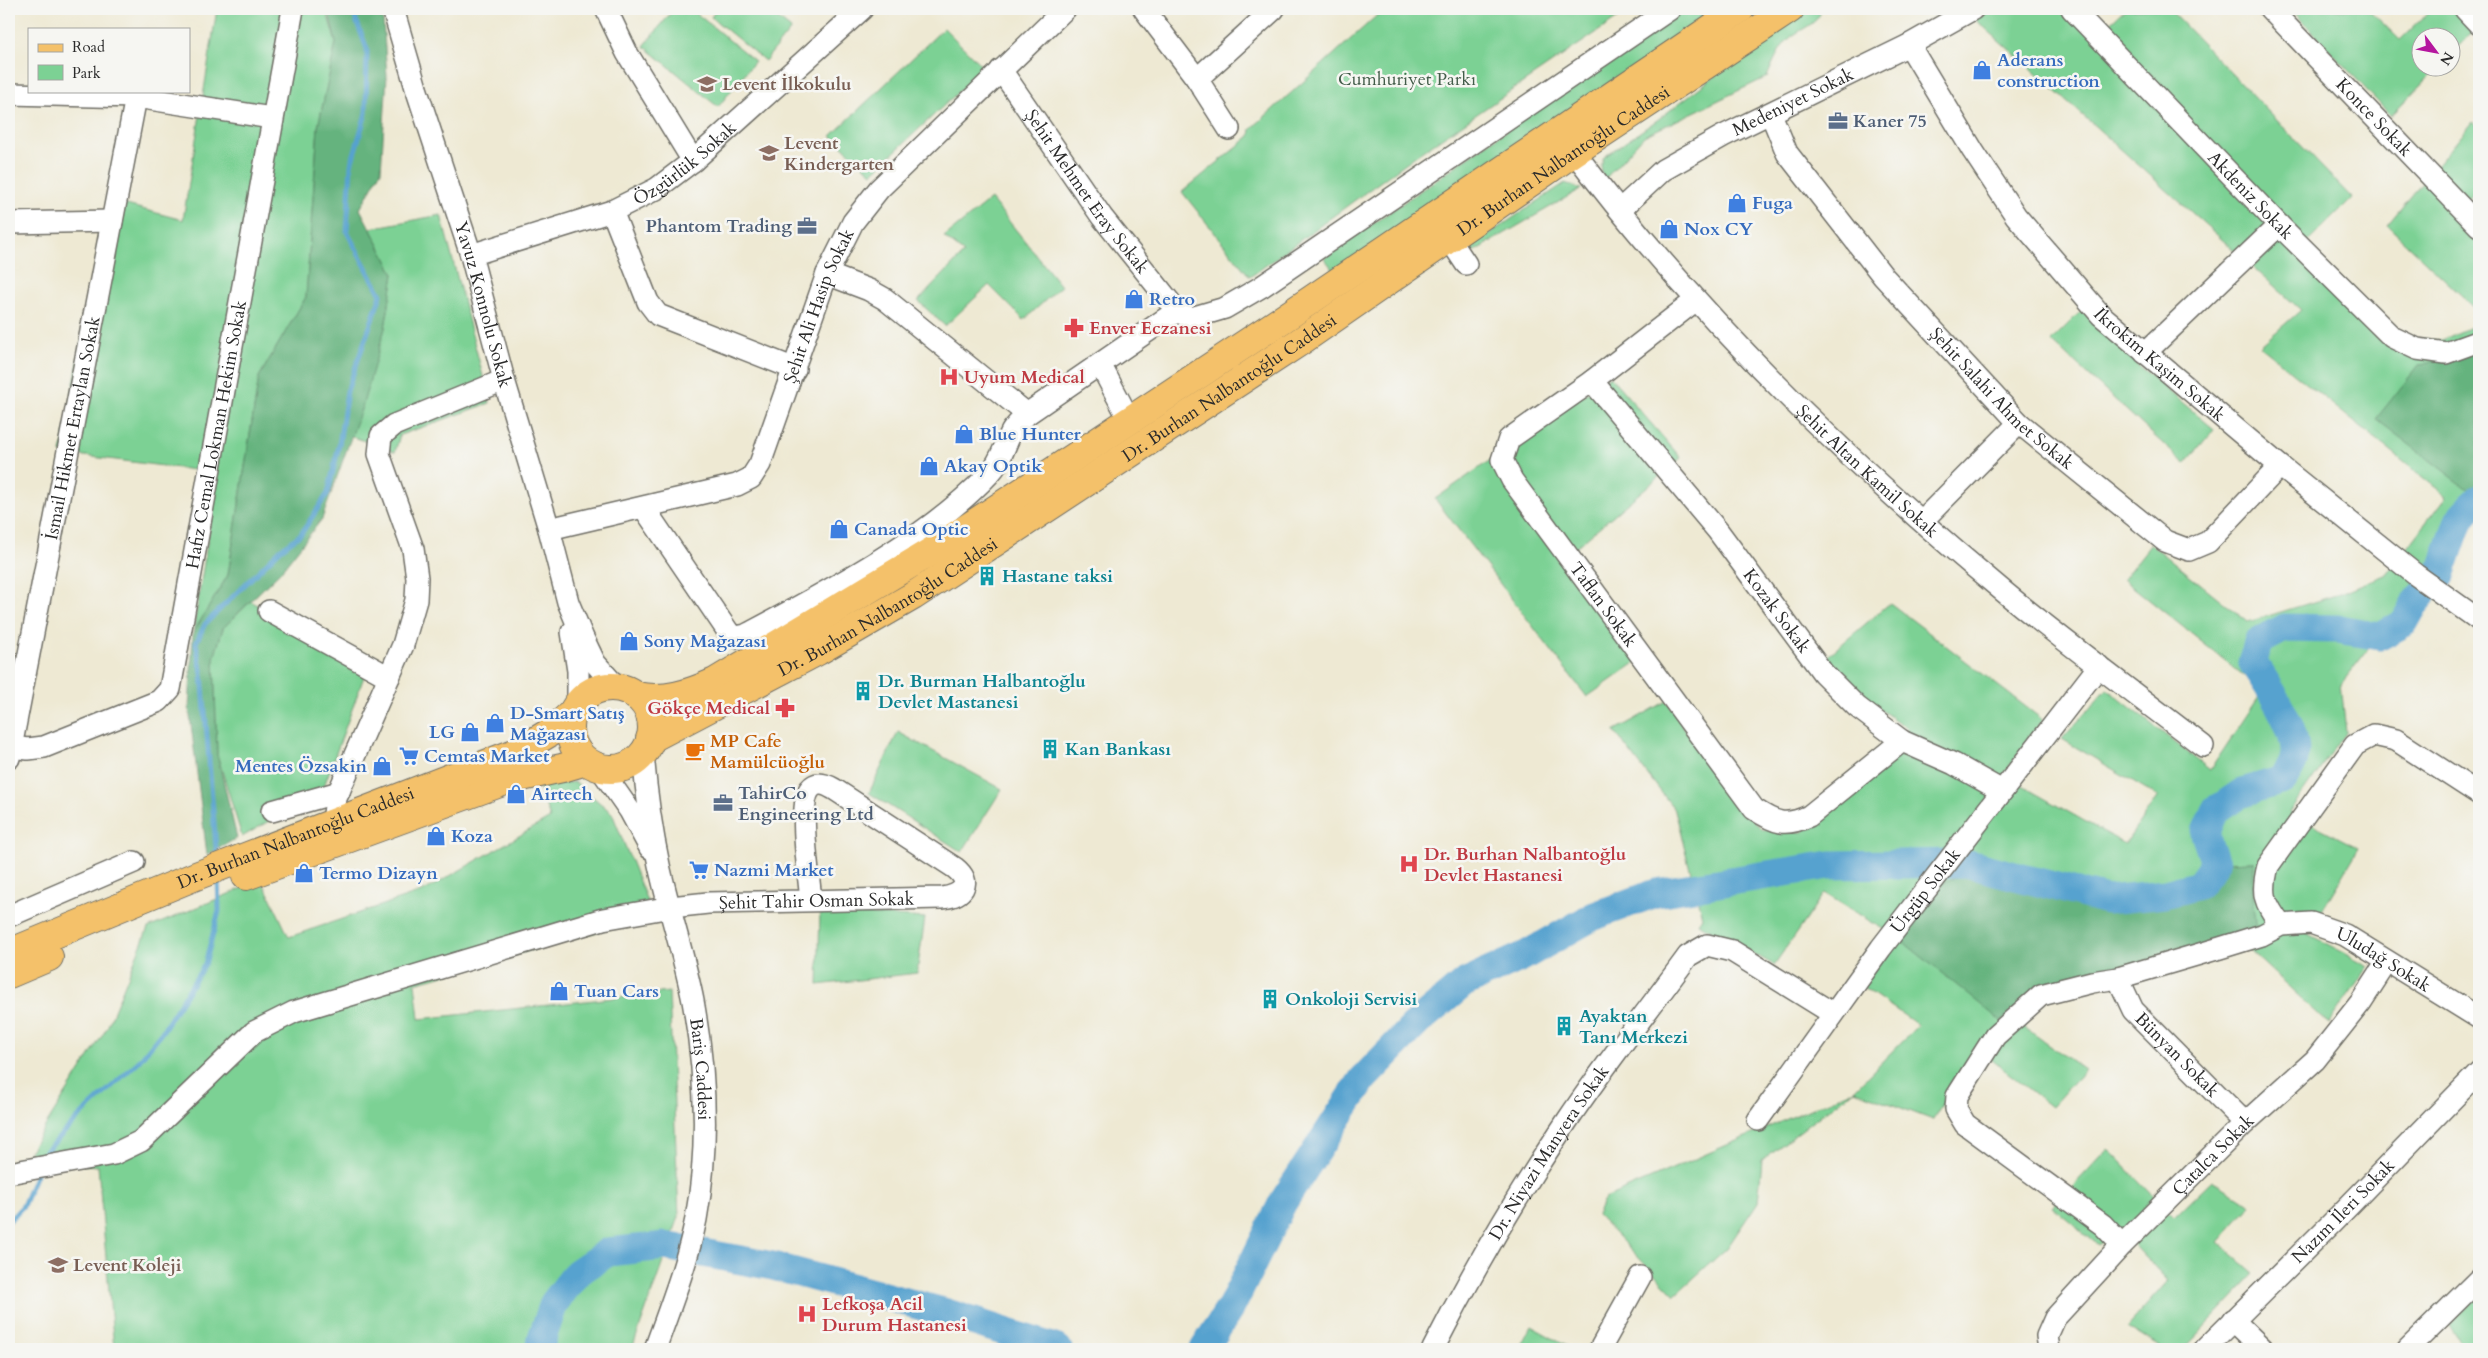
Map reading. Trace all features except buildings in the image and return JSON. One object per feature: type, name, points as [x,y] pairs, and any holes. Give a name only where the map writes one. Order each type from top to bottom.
[{"type":"main road","name":"Dr. Burhan Nalbantoğlu Caddesi","points":[[629,692],[654,700],[687,693],[715,682],[904,569],[1130,421],[1740,9]]},
{"type":"main road","name":"Dr. Burhan Nalbantoğlu Caddesi","points":[[647,746],[913,596],[1450,240],[1574,152],[1790,9]]},
{"type":"main road","points":[[609,688],[629,692],[650,715],[647,746],[635,762],[624,767],[593,764],[577,751],[571,738],[570,724],[576,708],[586,696],[597,690],[609,688]]},
{"type":"main road","name":"Dr. Burhan Nalbantoğlu Caddesi","points":[[250,865],[333,822],[517,752],[554,730],[576,708]]},
{"type":"main road","name":"Dr. Burhan Nalbantoğlu Caddesi","points":[[9,953],[250,865],[508,780],[562,768],[593,764]]},
{"type":"main road","name":"Dr. Burhan Nalbantoğlu Caddesi","points":[[9,974],[197,885]]},
{"type":"street","name":"Hafiz Cemal Lokman Hekim Sokak","points":[[10,753],[44,747],[159,700],[170,689],[293,9]]},
{"type":"street","name":"Yavuz Konnolu Sokak","points":[[393,9],[471,255],[504,380],[549,529],[568,602],[578,671],[576,708]]},
{"type":"street","points":[[606,9],[627,53],[692,161]]},
{"type":"street","name":"Özgürlük Sokak","points":[[471,255],[612,211],[656,189],[692,161],[862,9]]},
{"type":"street","name":"Şehit Ali Hasip Sokak","points":[[549,529],[737,485],[751,478],[760,464],[827,274],[846,235],[870,199],[1065,9]]},
{"type":"street","points":[[1144,9],[1197,79],[1229,129]]},
{"type":"street","points":[[1197,79],[1274,9]]},
{"type":"street","points":[[644,508],[728,632],[741,637],[853,575],[940,516],[990,473],[997,464],[1013,430],[1027,414],[1177,311],[1191,318],[1206,315],[1225,308],[1261,287],[1670,9]]},
{"type":"street","name":"Medeniyet Sokak","points":[[1621,209],[1663,170],[1723,136],[1909,45],[1972,9]]},
{"type":"street","name":"Akdeniz Sokak","points":[[2072,9],[2279,225],[2392,337],[2417,349],[2446,353],[2479,341]]},
{"type":"street","name":"Konce Sokak","points":[[2270,9],[2479,226]]},
{"type":"street","points":[[2465,9],[2479,24]]},
{"type":"street","name":"İkrokim Kaşim Sokak","points":[[1909,45],[1973,151],[2016,216],[2100,315],[2280,466],[2416,575],[2479,620]]},
{"type":"street","name":"Şehit Mehmet Eray Sokak","points":[[1001,70],[1102,217],[1177,311]]},
{"type":"street","points":[[9,94],[136,97],[272,118]]},
{"type":"street","name":"İsmail Hikmet Ertaylan Sokak","points":[[10,753],[136,97]]},
{"type":"street","name":"Şehit Salahi Ahmet Sokak","points":[[1771,114],[1787,153],[1883,276],[2019,423],[2165,542],[2189,550],[2208,542],[2280,466]]},
{"type":"street","name":"Şehit Altan Kamil Sokak","points":[[1574,152],[1696,300],[1796,404],[1922,520],[2004,592],[2204,746]]},
{"type":"street","points":[[612,211],[648,302],[658,315],[795,368]]},
{"type":"street","points":[[9,223],[112,221]]},
{"type":"street","points":[[2145,353],[2279,225]]},
{"type":"street","points":[[1450,240],[1466,264]]},
{"type":"street","points":[[827,274],[869,290],[885,300],[1027,414]]},
{"type":"street","name":"Taflan Sokak","points":[[1696,300],[1592,381],[1509,439],[1502,460],[1512,480],[1754,809],[1770,820],[1793,824],[1809,816],[1902,741]]},
{"type":"street","points":[[1100,364],[1130,421]]},
{"type":"street","points":[[333,822],[339,792],[410,625],[416,600],[417,578],[410,538],[380,454],[380,439],[387,429],[394,424],[504,380]]},
{"type":"street","name":"Kozak Sokak","points":[[1592,381],[1718,532],[1823,673],[1857,707],[1902,741],[1954,764],[2002,791]]},
{"type":"street","points":[[1922,520],[2019,423]]},
{"type":"street","name":"Yavuz Konnolu Sokak","points":[[568,602],[582,638],[595,663],[611,681],[629,692]]},
{"type":"street","points":[[269,611],[389,677]]},
{"type":"street","name":"Ürgüp Sokak","points":[[1758,1120],[1832,1013],[1936,875],[1959,848],[2099,666]]},
{"type":"street","points":[[2122,1245],[2103,1225],[1965,1124],[1956,1109],[1957,1096],[1995,1036],[2041,995],[2092,982],[2118,978],[2262,935],[2281,925],[2267,907],[2263,886],[2268,866],[2356,745],[2374,735],[2396,740],[2479,794]]},
{"type":"street","name":"Bariş Caddesi","points":[[647,746],[646,794],[659,866],[671,907],[691,992],[701,1062],[704,1136],[696,1220],[680,1276],[655,1349]]},
{"type":"street","name":"Bariş Caddesi","points":[[593,764],[631,813],[659,866]]},
{"type":"street","name":"Şehit Tahir Osman Sokak","points":[[15,1172],[114,1154],[141,1141],[254,1032],[294,1012],[603,919],[671,907],[708,903],[942,898],[956,896],[961,892],[963,880],[955,868],[834,789],[825,784],[817,784],[811,787],[803,805],[811,900]]},
{"type":"street","points":[[272,811],[339,792]]},
{"type":"street","points":[[9,916],[134,862]]},
{"type":"street","name":"Uludağ Sokak","points":[[2281,925],[2311,923],[2345,935],[2479,1018]]},
{"type":"street","name":"Dr. Niyazi Manyera Sokak","points":[[1433,1349],[1468,1282],[1529,1178],[1569,1119],[1688,956],[1707,945],[1732,951],[1832,1013]]},
{"type":"street","name":"Çatalca Sokak","points":[[2049,1349],[2046,1336],[2055,1318],[2122,1245],[2245,1123],[2315,1060],[2361,1002],[2387,962]]},
{"type":"street","name":"Bünyan Sokak","points":[[2118,978],[2133,1010],[2245,1123]]},
{"type":"street","name":"Nazım İleri Sokak","points":[[2205,1349],[2332,1223],[2479,1072]]},
{"type":"street","points":[[1600,1349],[1640,1277]]},
{"type":"street","points":[[2408,1349],[2479,1279]]},
{"type":"street","points":[[2233,1320],[2263,1349]]},
{"type":"green space","points":[[217,9],[326,9],[336,43],[318,127],[306,297],[259,377],[228,575],[193,633],[218,473],[61,453],[108,200],[183,220]]},
{"type":"green space","points":[[328,9],[380,9],[383,20],[387,76],[381,171],[360,209],[394,274],[385,328],[363,404],[322,519],[280,572],[223,628],[214,658],[217,754],[237,838],[207,855],[189,708],[193,633],[228,575],[259,377],[306,297],[318,127],[336,43]]},
{"type":"green space","points":[[674,9],[691,9],[755,61],[718,107],[644,46]]},
{"type":"green space","points":[[717,9],[766,9],[791,29],[765,61],[711,17]]},
{"type":"green space","name":"Cumhuriyet Parkı","points":[[1384,9],[1631,9],[1414,157],[1250,277],[1182,192],[1250,136],[1251,129]]},
{"type":"green space","points":[[1680,9],[1722,9],[1335,272],[1324,258]]},
{"type":"green space","points":[[1802,9],[1822,9],[1817,19],[1791,37],[1783,46],[1767,77],[1644,136],[1603,181],[1601,166],[1604,157],[1660,118]]},
{"type":"green space","points":[[1994,9],[2086,9],[2103,29],[2125,9],[2169,9],[2352,198],[2298,252],[2382,337],[2442,340],[2479,323],[2470,491],[2479,481],[2479,512],[2462,529],[2444,583],[2406,638],[2373,643],[2341,684],[2346,732],[2289,812],[2359,848],[2308,934],[2369,966],[2329,1024],[2236,938],[2253,894],[2254,861],[2225,862],[2202,892],[2166,904],[2112,909],[1965,873],[2008,1016],[2085,1070],[2051,1107],[1977,1048],[1933,1120],[1854,1090],[1918,1025],[1860,985],[1896,937],[1824,893],[1774,965],[1698,923],[1702,917],[1675,810],[1614,731],[1667,701],[1722,787],[1763,830],[1803,832],[1908,729],[1850,688],[1823,660],[1890,603],[2043,720],[2003,775],[2125,844],[2158,796],[2062,739],[2107,689],[2210,770],[2263,691],[2123,579],[2151,544],[2248,622],[2336,595],[2387,574],[2446,496],[2260,346],[2301,310],[1975,19]]},
{"type":"green space","points":[[2291,9],[2368,9],[2400,40],[2410,30],[2410,78],[2428,78],[2391,116]]},
{"type":"green space","points":[[2432,9],[2455,9],[2473,31],[2460,45],[2460,28],[2412,28]]},
{"type":"green space","points":[[944,28],[984,68],[872,173],[831,136]]},
{"type":"green space","points":[[2473,122],[2479,127],[2479,186],[2468,200],[2479,211],[2479,312],[2387,225]]},
{"type":"green space","points":[[1565,183],[1581,189],[1473,252],[1471,246]]},
{"type":"green space","points":[[991,199],[1061,286],[1024,320],[989,285],[945,326],[918,301],[964,253],[944,237]]},
{"type":"green space","points":[[441,215],[490,403],[400,435],[395,452],[351,436],[385,328],[394,274],[370,228]]},
{"type":"green space","points":[[2082,310],[2140,367],[2214,429],[2185,464],[2051,341]]},
{"type":"green space","points":[[2479,348],[2479,481],[2470,491],[2376,419],[2418,366]]},
{"type":"green space","points":[[1610,376],[1681,458],[1564,557],[1638,661],[1587,697],[1435,499]]},
{"type":"green space","points":[[251,601],[366,671],[323,789],[242,837],[217,754],[214,658],[223,628]]},
{"type":"green space","points":[[898,732],[1002,789],[962,852],[869,793]]},
{"type":"green space","points":[[575,782],[612,813],[653,916],[415,983],[419,1019],[669,992],[679,1217],[632,1349],[114,1349],[98,1166],[24,1160],[107,1028],[148,928],[262,880],[289,937],[424,891],[550,818],[539,786]]},
{"type":"green space","points":[[2254,861],[2253,894],[2257,932],[2035,992],[2001,1021],[1897,937],[1946,881],[1965,873],[2112,909],[2166,904],[2202,892],[2225,862]]},
{"type":"green space","points":[[820,911],[925,918],[917,973],[818,985]]},
{"type":"green space","points":[[1854,1090],[1762,1160],[1758,1202],[1727,1248],[1675,1295],[1597,1215],[1605,1198]]},
{"type":"green space","points":[[2108,1149],[2174,1217],[2212,1180],[2251,1205],[2218,1242],[2255,1274],[2183,1349],[2162,1349],[2127,1327],[2168,1281],[2120,1230],[2098,1245],[2053,1207]]},
{"type":"green space","points":[[2479,1295],[2479,1349],[2466,1349],[2450,1325]]},
{"type":"green space","points":[[1531,1326],[1572,1349],[1519,1349]]},
{"type":"waterway","points":[[217,860],[202,674],[196,643],[205,624],[280,550],[301,534],[328,493],[339,445],[347,391],[381,295],[347,232],[351,165],[366,113],[367,49],[352,9]]},
{"type":"waterway","points":[[1204,1349],[1232,1305],[1283,1202],[1363,1079],[1418,1022],[1464,983],[1524,956],[1594,916],[1656,893],[1830,865],[1965,863],[2107,900],[2165,894],[2199,885],[2215,863],[2205,834],[2215,811],[2243,792],[2283,780],[2293,762],[2295,748],[2288,723],[2274,696],[2253,663],[2258,642],[2284,628],[2338,629],[2380,636],[2404,623],[2414,605],[2440,575],[2459,520],[2479,498]]},
{"type":"waterway","points":[[41,1162],[46,1151],[78,1118],[139,1061],[162,1032],[205,964],[219,911],[218,876]]},
{"type":"waterway","points":[[9,1221],[23,1206],[36,1174]]},
{"type":"waterway","points":[[540,1349],[554,1303],[577,1273],[608,1252],[665,1246],[773,1266],[947,1313],[1058,1349]]},
{"type":"place","name":"Aderans construction","points":[[1982,70]]},
{"type":"place","name":"Levent İlkokulu","points":[[707,84]]},
{"type":"place","name":"Kaner 75","points":[[1838,121]]},
{"type":"place","name":"Levent Kindergarten","points":[[769,153]]},
{"type":"place","name":"Fuga","points":[[1737,203]]},
{"type":"place","name":"Phantom Trading","points":[[807,226]]},
{"type":"place","name":"Nox CY","points":[[1669,229]]},
{"type":"place","name":"Retro","points":[[1134,299]]},
{"type":"place","name":"Enver Eczanesi","points":[[1074,328]]},
{"type":"place","name":"Uyum Medical","points":[[949,377]]},
{"type":"place","name":"Blue Hunter","points":[[964,434]]},
{"type":"place","name":"Akay Optik","points":[[929,466]]},
{"type":"place","name":"Canada Optic","points":[[839,529]]},
{"type":"place","name":"Hastane taksi","points":[[987,576]]},
{"type":"place","name":"Sony Mağazası","points":[[629,641]]},
{"type":"place","name":"Dr. Burman Halbantoğlu Devlet Mastanesi","points":[[863,691]]},
{"type":"place","name":"Gökçe Medical","points":[[785,708]]},
{"type":"place","name":"D-Smart Satış Mağazası","points":[[495,723]]},
{"type":"place","name":"LG","points":[[470,732]]},
{"type":"place","name":"Kan Bankası","points":[[1050,749]]},
{"type":"place","name":"MP Cafe Mamülcüoğlu","points":[[695,751]]},
{"type":"place","name":"Cemtas Market","points":[[409,756]]},
{"type":"place","name":"Mentes Özsakin","points":[[382,766]]},
{"type":"place","name":"Airtech","points":[[516,794]]},
{"type":"place","name":"TahirCo Engineering Ltd","points":[[723,803]]},
{"type":"place","name":"Koza","points":[[436,836]]},
{"type":"place","name":"Dr. Burhan Nalbantoğlu Devlet Hastanesi","points":[[1409,864]]},
{"type":"place","name":"Nazmi Market","points":[[699,870]]},
{"type":"place","name":"Termo Dizayn","points":[[304,873]]},
{"type":"place","name":"Tuan Cars","points":[[559,991]]},
{"type":"place","name":"Onkoloji Servisi","points":[[1270,999]]},
{"type":"place","name":"Ayaktan Tanı Merkezi","points":[[1564,1026]]},
{"type":"place","name":"Levent Koleji","points":[[58,1265]]},
{"type":"place","name":"Lefkoşa Acil Durum Hastanesi","points":[[807,1314]]}]
